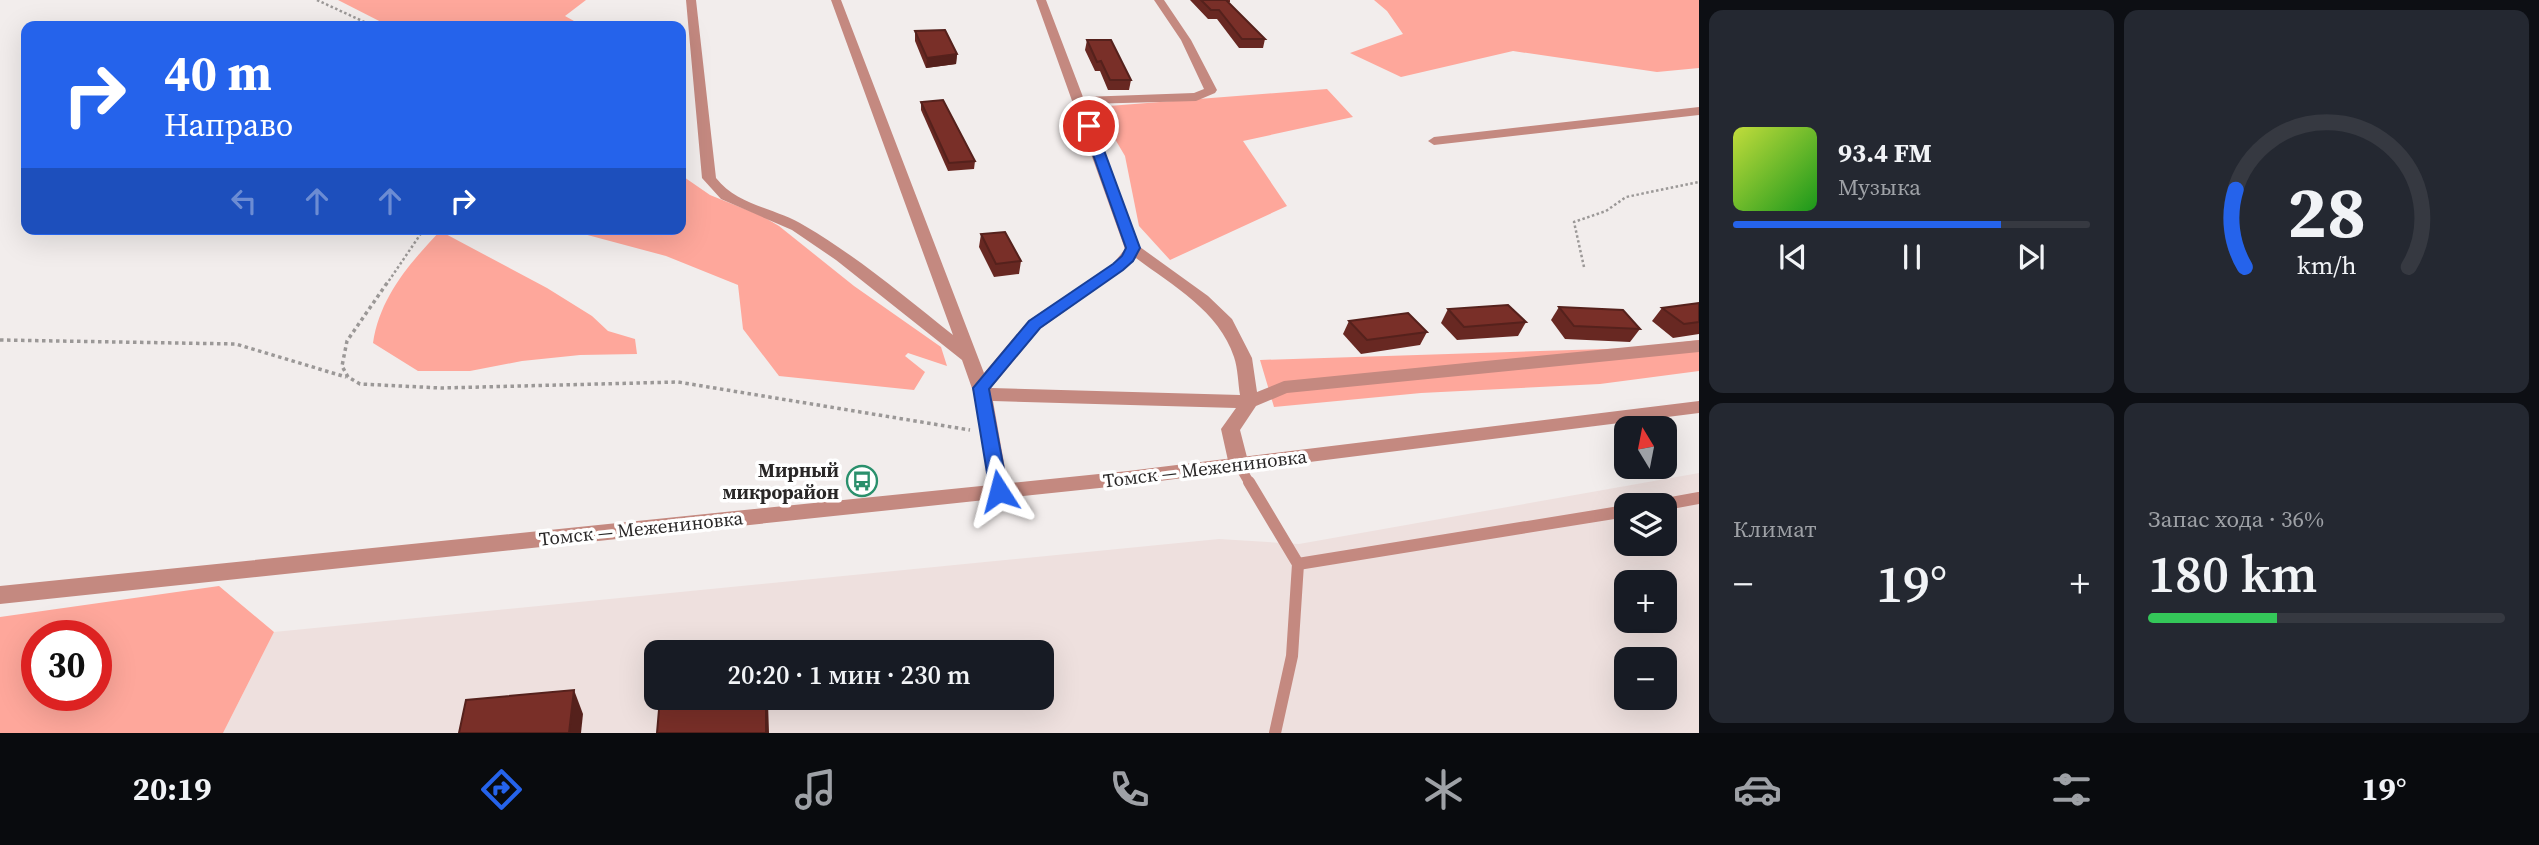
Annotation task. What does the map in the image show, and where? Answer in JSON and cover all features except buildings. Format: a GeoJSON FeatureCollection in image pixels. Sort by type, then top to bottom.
{"type":"FeatureCollection","features":[{"type":"Feature","properties":{"kind":"street"},"geometry":{"type":"LineString","coordinates":[[691,0],[709,178],[714,186],[727,197],[782,218],[811,236],[969,357]]}},
{"type":"Feature","properties":{"kind":"street"},"geometry":{"type":"LineString","coordinates":[[836,0],[982,391],[999,491]]}},
{"type":"Feature","properties":{"kind":"street"},"geometry":{"type":"LineString","coordinates":[[1041,0],[1133,248],[1202,300],[1226,323],[1243,358],[1250,402],[1230,429],[1239,465]]}},
{"type":"Feature","properties":{"kind":"street"},"geometry":{"type":"LineString","coordinates":[[1080,101],[1196,97],[1211,90],[1186,40],[1159,0]]}},
{"type":"Feature","properties":{"kind":"street"},"geometry":{"type":"LineString","coordinates":[[1434,141],[1699,111]]}},
{"type":"Feature","properties":{"kind":"street"},"geometry":{"type":"LineString","coordinates":[[982,391],[1034,325],[1118,267],[1128,258],[1133,248]]}},
{"type":"Feature","properties":{"kind":"street"},"geometry":{"type":"LineString","coordinates":[[982,391],[1250,402],[1283,387],[1699,346]]}},
{"type":"Feature","properties":{"kind":"street","name":"Томск — Межениновка"},"geometry":{"type":"LineString","coordinates":[[0,594],[1239,465],[1699,407]]}},
{"type":"Feature","properties":{"kind":"lane"},"geometry":{"type":"LineString","coordinates":[[1239,465],[1298,564],[1292,656],[1275,733]]}},
{"type":"Feature","properties":{"kind":"lane"},"geometry":{"type":"LineString","coordinates":[[1677,502],[1699,498]]}},
{"type":"Feature","properties":{"kind":"lane"},"geometry":{"type":"LineString","coordinates":[[1298,564],[1614,512]]}},
{"type":"Feature","properties":{"kind":"path"},"geometry":{"type":"LineString","coordinates":[[317,0],[362,21]]}},
{"type":"Feature","properties":{"kind":"path"},"geometry":{"type":"LineString","coordinates":[[1584,267],[1574,222],[1606,212],[1626,197],[1699,182]]}},
{"type":"Feature","properties":{"kind":"path"},"geometry":{"type":"LineString","coordinates":[[348,377],[342,366],[347,341],[420,235]]}},
{"type":"Feature","properties":{"kind":"path"},"geometry":{"type":"LineString","coordinates":[[0,340],[236,344],[348,377],[360,384],[441,388],[677,382],[989,433]]}},
{"type":"Feature","properties":{"kind":"shaded area"},"geometry":{"type":"Polygon","coordinates":[[[338,0],[586,0],[565,16],[574,21],[379,21],[338,0]]]}},
{"type":"Feature","properties":{"kind":"shaded area"},"geometry":{"type":"Polygon","coordinates":[[[1374,0],[1699,0],[1699,68],[1657,72],[1513,51],[1401,77],[1350,53],[1403,34],[1387,11],[1374,0]]]}},
{"type":"Feature","properties":{"kind":"shaded area"},"geometry":{"type":"Polygon","coordinates":[[[1327,89],[1353,117],[1243,141],[1287,206],[1170,260],[1139,226],[1125,156],[1096,107],[1327,89]]]}},
{"type":"Feature","properties":{"kind":"shaded area"},"geometry":{"type":"Polygon","coordinates":[[[686,178],[710,195],[762,216],[779,226],[854,286],[941,347],[947,366],[908,353],[905,356],[925,372],[914,390],[779,376],[743,329],[738,285],[666,256],[587,235],[686,235],[686,178]]]}},
{"type":"Feature","properties":{"kind":"shaded area"},"geometry":{"type":"Polygon","coordinates":[[[436,235],[448,235],[547,288],[592,316],[608,331],[635,339],[637,354],[580,355],[522,361],[470,371],[418,371],[373,343],[389,296],[417,256],[436,235]]]}},
{"type":"Feature","properties":{"kind":"shaded area"},"geometry":{"type":"Polygon","coordinates":[[[1699,340],[1699,371],[1600,384],[1421,393],[1274,407],[1260,360],[1637,348],[1699,340]]]}},
{"type":"Feature","properties":{"kind":"shaded area"},"geometry":{"type":"Polygon","coordinates":[[[1699,473],[1699,733],[223,733],[274,632],[1219,539],[1299,544],[1660,480],[1676,480],[1677,477],[1699,473]]]}},
{"type":"Feature","properties":{"kind":"shaded area"},"geometry":{"type":"Polygon","coordinates":[[[219,586],[274,632],[223,733],[0,733],[0,617],[219,586]]]}},
{"type":"Feature","properties":{"kind":"place","name":"Мирный микрорайон"},"geometry":{"type":"Point","coordinates":[862,481]}},
{"type":"Feature","properties":{"kind":"route"},"geometry":{"type":"LineString","coordinates":[[999,491],[981,388],[1034,325],[1118,267],[1128,258],[1133,248],[1089,126]]}}]}
